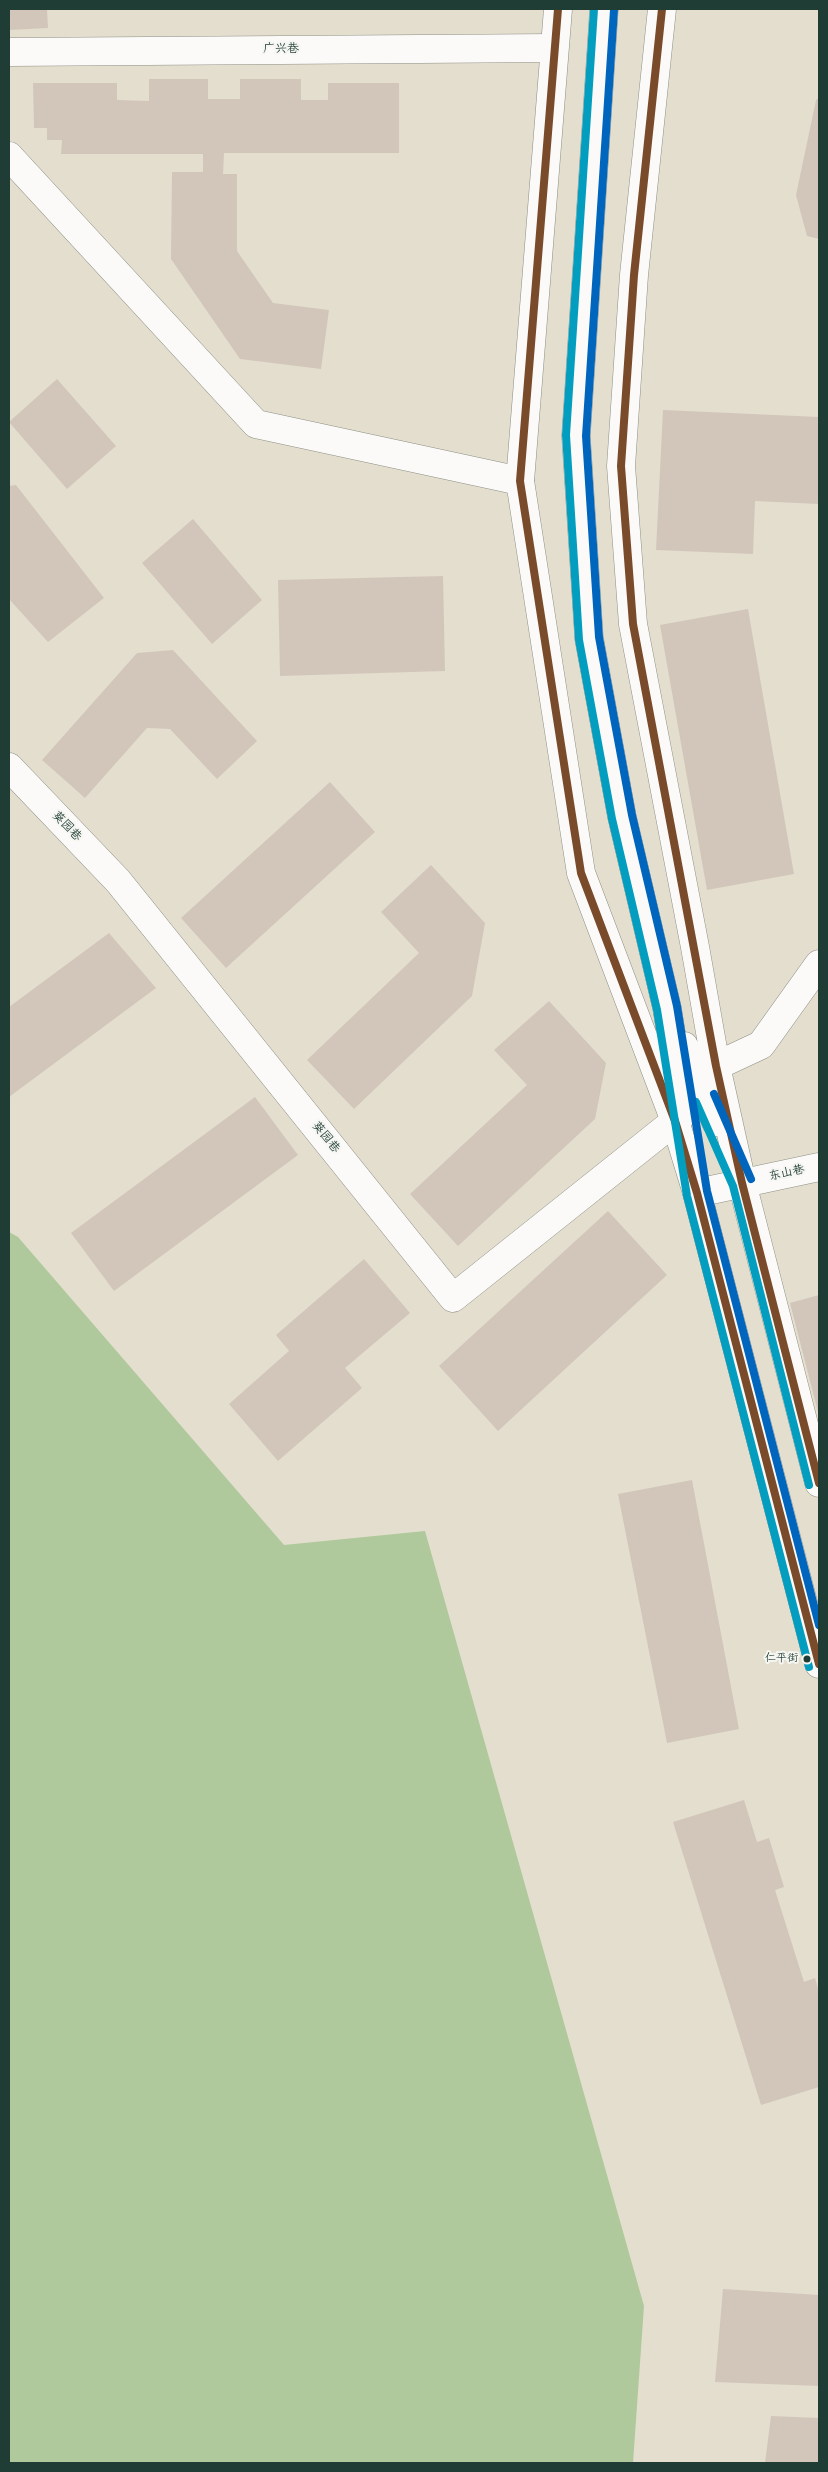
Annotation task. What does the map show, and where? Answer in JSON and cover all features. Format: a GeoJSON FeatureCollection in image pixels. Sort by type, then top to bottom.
{"type":"FeatureCollection","features":[{"type":"Feature","properties":{"kind":"main road"},"geometry":{"type":"LineString","coordinates":[[558,9],[520,481],[581,873],[675,1121],[697,1193],[819,1664]]}},
{"type":"Feature","properties":{"kind":"main road"},"geometry":{"type":"LineString","coordinates":[[604,9],[576,436],[589,638],[622,817],[668,1008],[697,1193]]}},
{"type":"Feature","properties":{"kind":"main road"},"geometry":{"type":"LineString","coordinates":[[662,9],[634,275],[621,466],[633,624],[696,947],[716,1066],[742,1183],[819,1483]]}},
{"type":"Feature","properties":{"kind":"main road","name":"广兴巷"},"geometry":{"type":"LineString","coordinates":[[9,52],[554,48]]}},
{"type":"Feature","properties":{"kind":"main road"},"geometry":{"type":"LineString","coordinates":[[9,156],[256,424],[520,481]]}},
{"type":"Feature","properties":{"kind":"main road","name":"葵园巷"},"geometry":{"type":"LineString","coordinates":[[9,767],[118,881],[453,1298],[675,1121]]}},
{"type":"Feature","properties":{"kind":"main road"},"geometry":{"type":"LineString","coordinates":[[716,1066],[761,1045],[819,964]]}},
{"type":"Feature","properties":{"kind":"main road"},"geometry":{"type":"LineString","coordinates":[[668,1008],[742,1183]]}},
{"type":"Feature","properties":{"kind":"main road","name":"东山巷"},"geometry":{"type":"LineString","coordinates":[[697,1193],[819,1167]]}},
{"type":"Feature","properties":{"kind":"green space"},"geometry":{"type":"Polygon","coordinates":[[[9,1232],[18,1237],[284,1545],[425,1531],[644,2306],[633,2463],[9,2463],[9,1232]]]}},
{"type":"Feature","properties":{"kind":"building"},"geometry":{"type":"Polygon","coordinates":[[[9,9],[47,9],[48,28],[9,30],[9,9]]]}},
{"type":"Feature","properties":{"kind":"building"},"geometry":{"type":"Polygon","coordinates":[[[149,79],[208,79],[208,99],[240,99],[240,79],[301,79],[301,100],[328,100],[328,83],[399,83],[399,153],[224,153],[223,174],[237,174],[237,251],[273,303],[329,310],[321,369],[240,359],[171,259],[172,172],[203,172],[203,154],[61,154],[62,140],[47,140],[47,128],[34,128],[33,83],[117,83],[117,100],[149,101],[149,79]]]}},
{"type":"Feature","properties":{"kind":"building"},"geometry":{"type":"Polygon","coordinates":[[[819,98],[819,239],[807,236],[796,195],[816,100],[819,98]]]}},
{"type":"Feature","properties":{"kind":"building"},"geometry":{"type":"Polygon","coordinates":[[[57,379],[116,446],[67,489],[9,422],[57,379]]]}},
{"type":"Feature","properties":{"kind":"building"},"geometry":{"type":"Polygon","coordinates":[[[663,410],[819,417],[819,504],[755,501],[753,554],[656,550],[663,410]]]}},
{"type":"Feature","properties":{"kind":"building"},"geometry":{"type":"Polygon","coordinates":[[[16,485],[104,598],[48,642],[9,599],[9,486],[16,485]]]}},
{"type":"Feature","properties":{"kind":"building"},"geometry":{"type":"Polygon","coordinates":[[[193,519],[262,600],[212,644],[142,563],[193,519]]]}},
{"type":"Feature","properties":{"kind":"building"},"geometry":{"type":"Polygon","coordinates":[[[443,576],[445,671],[280,676],[278,580],[443,576]]]}},
{"type":"Feature","properties":{"kind":"building"},"geometry":{"type":"Polygon","coordinates":[[[748,609],[794,874],[707,890],[660,625],[748,609]]]}},
{"type":"Feature","properties":{"kind":"building"},"geometry":{"type":"Polygon","coordinates":[[[173,650],[257,741],[217,779],[170,729],[147,728],[85,798],[42,760],[137,653],[173,650]]]}},
{"type":"Feature","properties":{"kind":"building"},"geometry":{"type":"Polygon","coordinates":[[[330,782],[375,832],[226,968],[181,918],[330,782]]]}},
{"type":"Feature","properties":{"kind":"building"},"geometry":{"type":"Polygon","coordinates":[[[431,865],[485,923],[472,996],[354,1109],[307,1060],[419,953],[381,912],[431,865]]]}},
{"type":"Feature","properties":{"kind":"building"},"geometry":{"type":"Polygon","coordinates":[[[109,933],[156,988],[9,1097],[9,1007],[109,933]]]}},
{"type":"Feature","properties":{"kind":"building"},"geometry":{"type":"Polygon","coordinates":[[[549,1001],[606,1063],[595,1119],[458,1246],[410,1194],[527,1085],[494,1050],[549,1001]]]}},
{"type":"Feature","properties":{"kind":"building"},"geometry":{"type":"Polygon","coordinates":[[[255,1097],[298,1155],[114,1291],[71,1233],[255,1097]]]}},
{"type":"Feature","properties":{"kind":"building"},"geometry":{"type":"Polygon","coordinates":[[[608,1211],[667,1275],[498,1431],[439,1366],[608,1211]]]}},
{"type":"Feature","properties":{"kind":"building"},"geometry":{"type":"Polygon","coordinates":[[[364,1259],[410,1313],[345,1368],[362,1388],[278,1461],[229,1404],[289,1351],[276,1335],[364,1259]]]}},
{"type":"Feature","properties":{"kind":"building"},"geometry":{"type":"Polygon","coordinates":[[[819,1295],[819,1416],[790,1303],[819,1295]]]}},
{"type":"Feature","properties":{"kind":"building"},"geometry":{"type":"Polygon","coordinates":[[[692,1480],[739,1729],[667,1743],[618,1494],[692,1480]]]}},
{"type":"Feature","properties":{"kind":"building"},"geometry":{"type":"Polygon","coordinates":[[[744,1800],[757,1842],[769,1838],[784,1887],[775,1890],[804,1982],[815,1978],[819,1992],[819,2087],[761,2105],[673,1822],[744,1800]]]}},
{"type":"Feature","properties":{"kind":"building"},"geometry":{"type":"Polygon","coordinates":[[[723,2289],[819,2295],[819,2386],[715,2382],[723,2289]]]}},
{"type":"Feature","properties":{"kind":"building"},"geometry":{"type":"Polygon","coordinates":[[[771,2416],[819,2418],[819,2463],[765,2463],[771,2416]]]}},
{"type":"Feature","properties":{"kind":"transit line"},"geometry":{"type":"LineString","coordinates":[[558,9],[520,481],[581,873],[675,1121],[697,1193],[819,1664]]}},
{"type":"Feature","properties":{"kind":"transit line"},"geometry":{"type":"LineString","coordinates":[[594,9],[566,435],[579,640],[612,819],[657,1010],[687,1196],[809,1667]]}},
{"type":"Feature","properties":{"kind":"transit line"},"geometry":{"type":"LineString","coordinates":[[662,9],[634,275],[621,466],[633,624],[716,1066],[742,1183],[819,1483]]}},
{"type":"Feature","properties":{"kind":"transit line"},"geometry":{"type":"LineString","coordinates":[[614,10],[586,436],[599,637],[632,815],[677,1006],[707,1191],[819,1625]]}},
{"type":"Feature","properties":{"kind":"transit line"},"geometry":{"type":"LineString","coordinates":[[714,1094],[751,1179]]}},
{"type":"Feature","properties":{"kind":"transit line"},"geometry":{"type":"LineString","coordinates":[[696,1102],[733,1186],[809,1485]]}},
{"type":"Feature","properties":{"kind":"place","name":"仁平街"},"geometry":{"type":"Point","coordinates":[807,1659]}}]}
